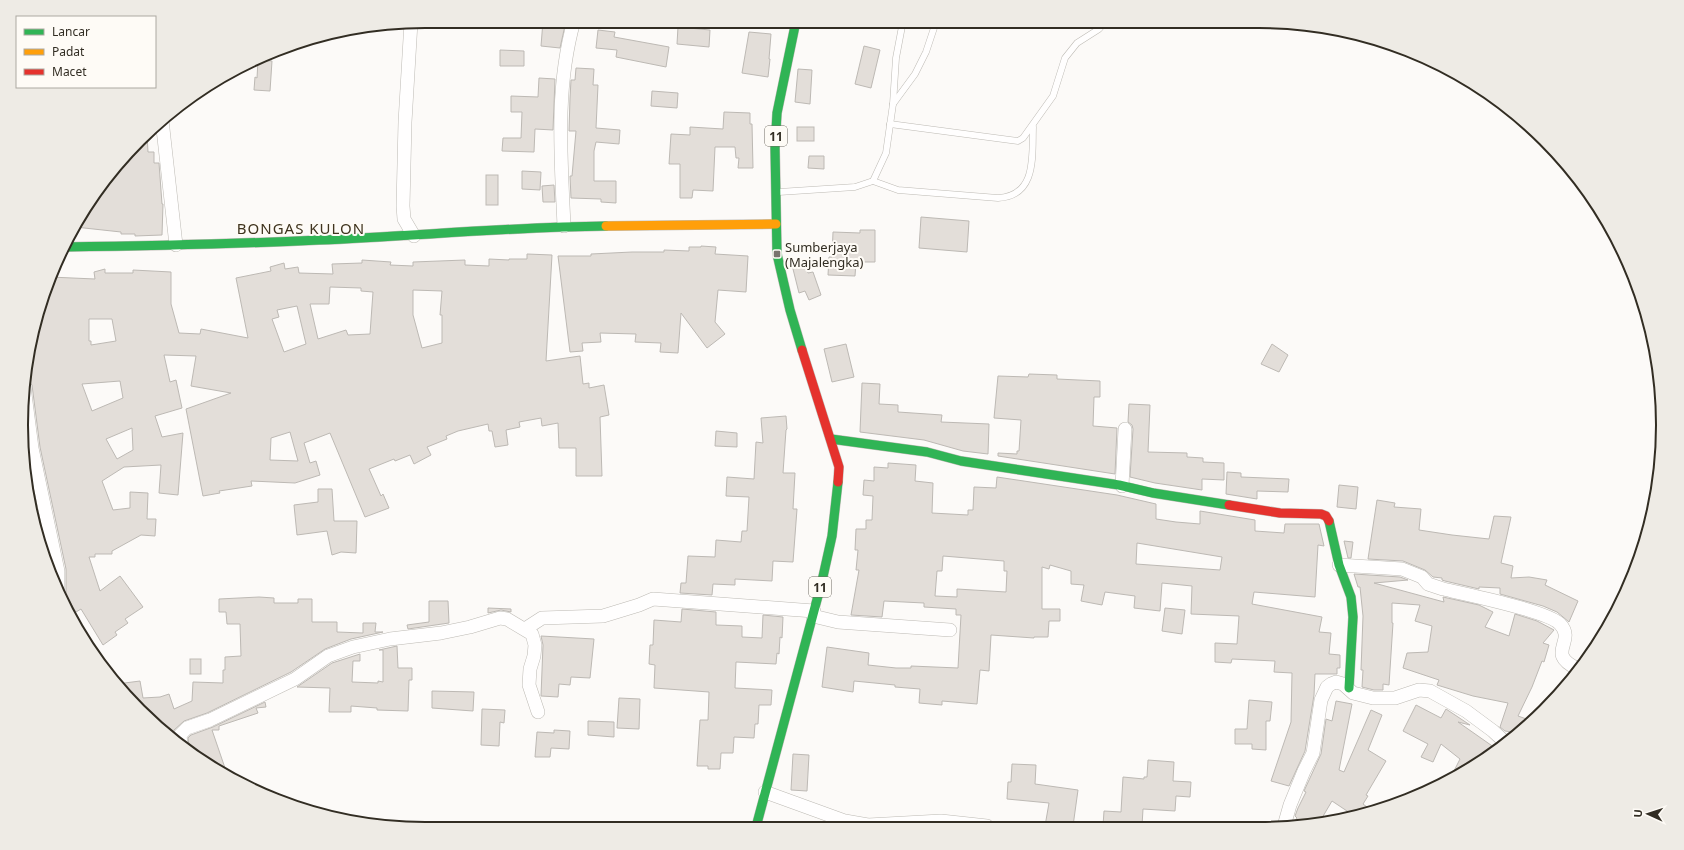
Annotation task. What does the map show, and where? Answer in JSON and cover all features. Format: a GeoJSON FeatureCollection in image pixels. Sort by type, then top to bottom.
{"type":"FeatureCollection","features":[{"type":"Feature","properties":{"kind":"main road","name":"11"},"geometry":{"type":"LineString","coordinates":[[757,822],[814,614],[834,530],[840,467],[790,310],[777,254],[775,148],[777,113],[794,28]]}},
{"type":"Feature","properties":{"kind":"main road"},"geometry":{"type":"LineString","coordinates":[[70,247],[176,245],[414,236],[564,226],[776,224]]}},
{"type":"Feature","properties":{"kind":"main road"},"geometry":{"type":"LineString","coordinates":[[831,439],[927,452],[961,461],[1122,486],[1153,493],[1280,513],[1321,514],[1326,516],[1330,523],[1339,565],[1351,597],[1353,617],[1349,688]]}},
{"type":"Feature","properties":{"kind":"street"},"geometry":{"type":"LineString","coordinates":[[564,226],[561,142],[562,90],[573,28]]}},
{"type":"Feature","properties":{"kind":"street"},"geometry":{"type":"LineString","coordinates":[[411,29],[405,122],[403,206],[404,219],[414,236]]}},
{"type":"Feature","properties":{"kind":"street"},"geometry":{"type":"LineString","coordinates":[[163,127],[176,245]]}},
{"type":"Feature","properties":{"kind":"street"},"geometry":{"type":"LineString","coordinates":[[28,419],[32,448],[58,577]]}},
{"type":"Feature","properties":{"kind":"street"},"geometry":{"type":"LineString","coordinates":[[1122,486],[1125,429]]}},
{"type":"Feature","properties":{"kind":"street"},"geometry":{"type":"LineString","coordinates":[[1339,565],[1402,569],[1422,577],[1428,584],[1443,589],[1539,613],[1556,620],[1564,630],[1565,634],[1562,647],[1562,657],[1564,661],[1574,667]]}},
{"type":"Feature","properties":{"kind":"street"},"geometry":{"type":"LineString","coordinates":[[525,629],[542,618],[603,616],[626,610],[652,599],[814,614],[838,622],[950,630]]}},
{"type":"Feature","properties":{"kind":"street"},"geometry":{"type":"LineString","coordinates":[[180,738],[180,735],[187,728],[210,720],[295,679],[328,656],[353,647],[390,639],[441,633],[470,627],[500,618],[507,619],[532,634],[535,645],[534,656],[530,669],[529,685],[538,712]]}},
{"type":"Feature","properties":{"kind":"street"},"geometry":{"type":"LineString","coordinates":[[1285,821],[1290,805],[1313,753],[1321,700],[1326,687],[1336,682],[1343,684],[1353,693],[1373,698],[1395,698],[1418,690],[1430,691],[1466,711],[1502,739]]}},
{"type":"Feature","properties":{"kind":"street"},"geometry":{"type":"LineString","coordinates":[[765,792],[851,822]]}},
{"type":"Feature","properties":{"kind":"street"},"geometry":{"type":"LineString","coordinates":[[923,822],[950,822]]}},
{"type":"Feature","properties":{"kind":"lane"},"geometry":{"type":"LineString","coordinates":[[873,181],[886,153],[893,104],[896,58],[902,28]]}},
{"type":"Feature","properties":{"kind":"lane"},"geometry":{"type":"LineString","coordinates":[[893,104],[915,74],[926,52],[934,28]]}},
{"type":"Feature","properties":{"kind":"lane"},"geometry":{"type":"LineString","coordinates":[[890,124],[1018,141],[1024,138],[1053,96],[1065,58],[1077,43],[1100,28]]}},
{"type":"Feature","properties":{"kind":"lane"},"geometry":{"type":"LineString","coordinates":[[776,193],[855,187],[873,181],[898,190],[998,198],[1010,197],[1026,185],[1029,176],[1032,127]]}},
{"type":"Feature","properties":{"kind":"building"},"geometry":{"type":"Polygon","coordinates":[[[542,28],[564,28],[560,48],[541,46],[542,28]]]}},
{"type":"Feature","properties":{"kind":"building"},"geometry":{"type":"Polygon","coordinates":[[[678,28],[710,30],[709,47],[677,44],[678,28]]]}},
{"type":"Feature","properties":{"kind":"building"},"geometry":{"type":"Polygon","coordinates":[[[598,30],[615,32],[614,37],[669,47],[666,67],[616,57],[617,50],[596,48],[598,30]]]}},
{"type":"Feature","properties":{"kind":"building"},"geometry":{"type":"Polygon","coordinates":[[[749,32],[771,34],[768,77],[742,73],[749,32]]]}},
{"type":"Feature","properties":{"kind":"building"},"geometry":{"type":"Polygon","coordinates":[[[864,46],[880,50],[871,88],[855,84],[864,46]]]}},
{"type":"Feature","properties":{"kind":"building"},"geometry":{"type":"Polygon","coordinates":[[[500,50],[524,51],[524,66],[500,66],[500,50]]]}},
{"type":"Feature","properties":{"kind":"building"},"geometry":{"type":"Polygon","coordinates":[[[267,61],[272,61],[270,91],[254,90],[255,77],[257,78],[258,65],[267,61]]]}},
{"type":"Feature","properties":{"kind":"building"},"geometry":{"type":"Polygon","coordinates":[[[576,68],[594,69],[593,85],[598,85],[596,128],[620,130],[619,144],[596,142],[594,151],[594,181],[616,181],[616,203],[601,202],[601,199],[571,198],[570,176],[572,176],[576,131],[569,131],[570,98],[571,80],[575,80],[576,68]]]}},
{"type":"Feature","properties":{"kind":"building"},"geometry":{"type":"Polygon","coordinates":[[[798,69],[812,70],[810,104],[795,102],[798,69]]]}},
{"type":"Feature","properties":{"kind":"building"},"geometry":{"type":"Polygon","coordinates":[[[539,78],[555,79],[553,130],[535,129],[534,152],[502,151],[503,138],[521,138],[522,112],[511,112],[511,96],[538,97],[539,78]]]}},
{"type":"Feature","properties":{"kind":"building"},"geometry":{"type":"Polygon","coordinates":[[[652,91],[678,93],[677,108],[651,106],[652,91]]]}},
{"type":"Feature","properties":{"kind":"building"},"geometry":{"type":"Polygon","coordinates":[[[724,112],[750,113],[750,124],[752,124],[753,168],[738,168],[739,158],[736,158],[735,147],[715,147],[713,191],[693,190],[692,198],[680,198],[680,164],[669,164],[671,134],[690,135],[690,127],[723,129],[724,112]]]}},
{"type":"Feature","properties":{"kind":"building"},"geometry":{"type":"Polygon","coordinates":[[[797,127],[814,127],[814,141],[797,141],[797,127]]]}},
{"type":"Feature","properties":{"kind":"building"},"geometry":{"type":"Polygon","coordinates":[[[147,141],[148,152],[154,152],[154,163],[159,163],[163,204],[162,235],[135,236],[135,234],[121,234],[121,232],[80,228],[110,183],[147,141]]]}},
{"type":"Feature","properties":{"kind":"building"},"geometry":{"type":"Polygon","coordinates":[[[809,156],[824,156],[824,169],[808,168],[809,156]]]}},
{"type":"Feature","properties":{"kind":"building"},"geometry":{"type":"Polygon","coordinates":[[[522,171],[541,172],[540,190],[522,189],[522,171]]]}},
{"type":"Feature","properties":{"kind":"building"},"geometry":{"type":"Polygon","coordinates":[[[486,175],[498,175],[498,205],[486,205],[486,175]]]}},
{"type":"Feature","properties":{"kind":"building"},"geometry":{"type":"Polygon","coordinates":[[[554,185],[555,202],[543,202],[542,186],[554,185]]]}},
{"type":"Feature","properties":{"kind":"building"},"geometry":{"type":"Polygon","coordinates":[[[921,217],[969,221],[967,252],[919,248],[921,217]]]}},
{"type":"Feature","properties":{"kind":"building"},"geometry":{"type":"Polygon","coordinates":[[[860,230],[875,230],[875,262],[856,262],[855,276],[828,275],[829,257],[832,257],[833,232],[860,233],[860,230]]]}},
{"type":"Feature","properties":{"kind":"building"},"geometry":{"type":"Polygon","coordinates":[[[689,247],[716,247],[715,254],[748,256],[746,292],[718,290],[715,322],[725,334],[707,348],[681,313],[678,353],[660,352],[661,343],[635,342],[636,334],[600,333],[601,342],[582,343],[583,351],[570,352],[558,256],[591,256],[591,254],[664,252],[664,250],[689,251],[689,247]]]}},
{"type":"Feature","properties":{"kind":"building"},"geometry":{"type":"Polygon","coordinates":[[[527,254],[552,255],[546,361],[580,356],[583,384],[589,383],[589,388],[604,385],[609,415],[600,417],[602,476],[576,476],[576,448],[559,448],[558,423],[542,426],[541,418],[519,422],[520,427],[506,430],[508,445],[495,447],[492,431],[489,431],[488,424],[458,431],[446,436],[447,439],[427,447],[431,455],[414,464],[410,455],[395,461],[394,459],[369,469],[381,496],[383,494],[389,508],[365,517],[330,433],[304,443],[310,463],[316,461],[320,475],[295,483],[251,481],[252,486],[219,491],[220,493],[203,496],[186,409],[231,393],[191,386],[196,356],[164,355],[170,382],[176,380],[182,408],[155,416],[162,437],[183,433],[178,495],[159,493],[161,465],[124,467],[102,481],[113,510],[130,508],[130,492],[148,493],[147,519],[156,519],[155,536],[141,535],[112,551],[112,554],[95,554],[95,557],[89,557],[100,591],[120,576],[143,607],[125,619],[128,623],[115,632],[117,635],[103,645],[81,609],[76,612],[65,593],[66,569],[40,447],[32,385],[30,383],[42,322],[56,277],[95,279],[94,272],[105,269],[105,273],[133,273],[133,270],[171,272],[171,304],[179,333],[200,334],[201,329],[248,338],[236,278],[271,271],[270,267],[284,263],[285,269],[298,267],[299,273],[333,274],[332,264],[362,263],[362,260],[391,262],[390,265],[413,266],[413,262],[465,260],[465,265],[489,266],[489,259],[527,259],[527,254]],[[330,287],[329,304],[310,304],[318,339],[346,330],[348,335],[370,334],[373,292],[361,291],[361,288],[330,287]],[[413,290],[413,315],[422,348],[442,343],[442,315],[440,315],[442,291],[413,290]],[[297,306],[277,310],[279,317],[272,319],[284,352],[306,344],[297,306]],[[89,319],[89,341],[91,341],[91,345],[116,341],[112,319],[89,319]],[[120,381],[82,384],[92,411],[123,398],[120,381]],[[132,428],[106,439],[117,459],[133,450],[132,428]],[[290,432],[271,438],[270,460],[298,461],[290,432]]]}},
{"type":"Feature","properties":{"kind":"building"},"geometry":{"type":"Polygon","coordinates":[[[804,262],[808,273],[813,272],[821,295],[809,300],[805,291],[799,293],[792,265],[804,262]]]}},
{"type":"Feature","properties":{"kind":"building"},"geometry":{"type":"Polygon","coordinates":[[[846,344],[854,377],[832,382],[824,349],[846,344]]]}},
{"type":"Feature","properties":{"kind":"building"},"geometry":{"type":"Polygon","coordinates":[[[1272,344],[1288,355],[1279,372],[1261,364],[1272,344]]]}},
{"type":"Feature","properties":{"kind":"building"},"geometry":{"type":"Polygon","coordinates":[[[1029,374],[1057,375],[1057,379],[1100,381],[1100,397],[1094,397],[1093,426],[1117,428],[1115,474],[998,456],[998,453],[1017,454],[1017,451],[1019,451],[1021,420],[994,418],[998,376],[1028,377],[1029,374]]]}},
{"type":"Feature","properties":{"kind":"building"},"geometry":{"type":"Polygon","coordinates":[[[862,383],[880,384],[879,404],[898,405],[898,412],[942,415],[941,422],[989,424],[988,454],[963,451],[924,440],[860,432],[862,383]]]}},
{"type":"Feature","properties":{"kind":"building"},"geometry":{"type":"Polygon","coordinates":[[[1129,404],[1150,405],[1148,452],[1187,453],[1187,457],[1203,458],[1203,462],[1224,463],[1224,480],[1202,479],[1202,490],[1155,483],[1130,477],[1133,429],[1132,425],[1128,422],[1129,404]]]}},
{"type":"Feature","properties":{"kind":"building"},"geometry":{"type":"Polygon","coordinates":[[[786,416],[787,429],[783,473],[795,473],[793,509],[797,509],[793,562],[773,561],[772,581],[735,579],[735,585],[713,584],[712,595],[680,593],[681,583],[686,583],[688,556],[715,557],[716,540],[741,542],[742,531],[747,531],[749,497],[726,496],[727,477],[754,479],[756,442],[763,443],[761,418],[786,416]]]}},
{"type":"Feature","properties":{"kind":"building"},"geometry":{"type":"Polygon","coordinates":[[[716,431],[737,433],[737,447],[715,446],[716,431]]]}},
{"type":"Feature","properties":{"kind":"building"},"geometry":{"type":"Polygon","coordinates":[[[888,463],[916,465],[915,481],[933,483],[932,513],[968,515],[968,510],[973,510],[974,487],[996,488],[997,477],[1117,495],[1156,504],[1156,519],[1176,522],[1200,524],[1200,511],[1255,520],[1255,531],[1284,533],[1285,524],[1319,524],[1324,546],[1318,545],[1315,597],[1254,592],[1252,604],[1322,617],[1319,632],[1331,633],[1329,654],[1340,655],[1340,668],[1337,668],[1337,674],[1315,674],[1314,695],[1305,751],[1289,786],[1271,781],[1291,722],[1292,673],[1274,672],[1275,661],[1232,659],[1231,663],[1215,662],[1215,643],[1237,644],[1239,616],[1191,614],[1192,586],[1162,583],[1160,611],[1134,608],[1135,596],[1105,592],[1102,605],[1081,601],[1084,585],[1071,584],[1071,571],[1050,565],[1049,569],[1042,567],[1042,609],[1060,609],[1060,621],[1049,621],[1048,637],[1034,638],[991,635],[989,671],[980,670],[977,704],[942,701],[942,705],[919,703],[920,689],[895,687],[895,685],[854,681],[853,692],[822,687],[827,647],[869,653],[868,665],[896,668],[911,668],[911,666],[958,668],[961,615],[956,615],[956,609],[924,607],[924,603],[884,601],[882,617],[851,615],[859,570],[856,570],[858,550],[855,550],[856,529],[866,529],[866,520],[872,520],[873,496],[863,495],[864,480],[874,481],[874,467],[888,468],[888,463]],[[1137,543],[1136,564],[1220,570],[1222,557],[1137,543]],[[943,556],[942,571],[937,571],[935,596],[957,597],[957,589],[1006,592],[1007,571],[1004,571],[1004,561],[943,556]]]}},
{"type":"Feature","properties":{"kind":"building"},"geometry":{"type":"Polygon","coordinates":[[[1227,472],[1241,473],[1241,477],[1289,479],[1288,492],[1257,491],[1257,499],[1226,494],[1227,472]]]}},
{"type":"Feature","properties":{"kind":"building"},"geometry":{"type":"Polygon","coordinates":[[[1339,485],[1358,487],[1356,509],[1337,507],[1339,485]]]}},
{"type":"Feature","properties":{"kind":"building"},"geometry":{"type":"Polygon","coordinates":[[[318,489],[332,489],[334,521],[357,521],[356,553],[341,552],[332,555],[327,531],[297,535],[294,505],[318,502],[318,489]]]}},
{"type":"Feature","properties":{"kind":"building"},"geometry":{"type":"Polygon","coordinates":[[[1377,500],[1395,503],[1394,507],[1421,509],[1419,530],[1452,535],[1489,539],[1494,516],[1511,517],[1501,563],[1513,566],[1511,578],[1529,577],[1547,580],[1545,585],[1578,601],[1569,622],[1557,612],[1543,606],[1500,594],[1500,588],[1479,587],[1479,589],[1445,581],[1442,580],[1442,578],[1433,577],[1425,570],[1403,561],[1368,559],[1377,500]]]}},
{"type":"Feature","properties":{"kind":"building"},"geometry":{"type":"Polygon","coordinates":[[[1344,541],[1353,542],[1351,558],[1348,558],[1344,541]]]}},
{"type":"Feature","properties":{"kind":"building"},"geometry":{"type":"Polygon","coordinates":[[[1354,574],[1400,577],[1408,580],[1374,583],[1444,602],[1443,597],[1479,605],[1493,612],[1485,627],[1509,636],[1515,614],[1537,621],[1554,630],[1543,643],[1549,645],[1544,662],[1542,661],[1532,687],[1518,716],[1526,719],[1511,732],[1505,731],[1500,727],[1508,703],[1473,696],[1437,685],[1439,680],[1403,668],[1407,653],[1428,652],[1432,626],[1415,621],[1420,605],[1392,603],[1393,623],[1389,685],[1383,684],[1383,690],[1374,690],[1362,687],[1363,670],[1361,670],[1363,616],[1360,587],[1358,587],[1354,574]]]}},
{"type":"Feature","properties":{"kind":"building"},"geometry":{"type":"Polygon","coordinates":[[[259,597],[274,598],[274,603],[298,603],[298,599],[312,599],[312,622],[337,622],[337,632],[363,633],[363,623],[376,623],[375,632],[383,632],[351,639],[325,649],[291,672],[207,713],[184,721],[174,732],[144,706],[124,683],[140,681],[143,698],[160,697],[169,694],[174,709],[192,701],[193,682],[223,683],[225,657],[241,656],[240,624],[227,624],[226,612],[219,612],[219,599],[259,597]]]}},
{"type":"Feature","properties":{"kind":"building"},"geometry":{"type":"Polygon","coordinates":[[[429,601],[448,601],[449,623],[408,629],[407,625],[429,622],[429,601]]]}},
{"type":"Feature","properties":{"kind":"building"},"geometry":{"type":"Polygon","coordinates":[[[488,608],[511,609],[511,612],[501,610],[488,613],[488,608]]]}},
{"type":"Feature","properties":{"kind":"building"},"geometry":{"type":"Polygon","coordinates":[[[1165,608],[1185,610],[1182,634],[1162,631],[1165,608]]]}},
{"type":"Feature","properties":{"kind":"building"},"geometry":{"type":"Polygon","coordinates":[[[682,609],[716,612],[716,625],[742,626],[742,637],[762,638],[763,615],[783,617],[782,638],[780,637],[779,654],[777,653],[776,664],[736,662],[735,688],[772,690],[771,705],[759,705],[758,724],[755,724],[754,738],[734,737],[733,753],[721,753],[720,769],[708,769],[708,766],[697,766],[700,720],[708,720],[709,692],[654,688],[655,665],[649,664],[650,645],[653,645],[654,620],[681,622],[682,609]]]}},
{"type":"Feature","properties":{"kind":"building"},"geometry":{"type":"Polygon","coordinates":[[[541,636],[594,639],[590,678],[571,677],[570,685],[559,684],[558,697],[541,696],[543,645],[541,636]]]}},
{"type":"Feature","properties":{"kind":"building"},"geometry":{"type":"Polygon","coordinates":[[[397,646],[398,668],[412,668],[412,680],[409,680],[408,711],[377,710],[377,708],[351,706],[351,712],[329,712],[330,688],[297,687],[332,663],[360,654],[360,661],[353,661],[352,682],[383,682],[383,650],[379,650],[397,646]]]}},
{"type":"Feature","properties":{"kind":"building"},"geometry":{"type":"Polygon","coordinates":[[[190,659],[201,659],[201,674],[190,674],[190,659]]]}},
{"type":"Feature","properties":{"kind":"building"},"geometry":{"type":"Polygon","coordinates":[[[432,691],[474,692],[473,711],[432,708],[432,691]]]}},
{"type":"Feature","properties":{"kind":"building"},"geometry":{"type":"Polygon","coordinates":[[[619,698],[640,699],[639,729],[617,728],[619,698]]]}},
{"type":"Feature","properties":{"kind":"building"},"geometry":{"type":"Polygon","coordinates":[[[1249,700],[1272,702],[1270,721],[1266,721],[1266,750],[1252,749],[1252,744],[1235,744],[1235,729],[1247,729],[1249,700]]]}},
{"type":"Feature","properties":{"kind":"building"},"geometry":{"type":"Polygon","coordinates":[[[1336,701],[1352,704],[1339,770],[1344,772],[1371,710],[1382,715],[1368,750],[1386,761],[1366,795],[1368,796],[1363,804],[1367,807],[1348,811],[1332,801],[1323,817],[1296,820],[1297,818],[1295,816],[1306,792],[1304,791],[1321,754],[1326,719],[1332,721],[1336,701]]]}},
{"type":"Feature","properties":{"kind":"building"},"geometry":{"type":"Polygon","coordinates":[[[265,702],[266,707],[256,708],[258,713],[219,726],[219,730],[212,730],[225,768],[189,744],[188,738],[191,735],[213,727],[265,702]]]}},
{"type":"Feature","properties":{"kind":"building"},"geometry":{"type":"Polygon","coordinates":[[[1416,705],[1441,718],[1446,709],[1470,725],[1458,722],[1492,746],[1454,771],[1460,759],[1441,744],[1433,762],[1421,757],[1428,744],[1403,731],[1416,705]]]}},
{"type":"Feature","properties":{"kind":"building"},"geometry":{"type":"Polygon","coordinates":[[[482,709],[505,710],[504,723],[500,722],[499,746],[481,745],[482,709]]]}},
{"type":"Feature","properties":{"kind":"building"},"geometry":{"type":"Polygon","coordinates":[[[588,721],[614,722],[614,737],[588,735],[588,721]]]}},
{"type":"Feature","properties":{"kind":"building"},"geometry":{"type":"Polygon","coordinates":[[[554,730],[570,731],[569,749],[551,748],[550,757],[535,757],[537,732],[554,733],[554,730]]]}},
{"type":"Feature","properties":{"kind":"building"},"geometry":{"type":"Polygon","coordinates":[[[793,754],[809,755],[807,791],[791,790],[793,754]]]}},
{"type":"Feature","properties":{"kind":"building"},"geometry":{"type":"Polygon","coordinates":[[[1148,760],[1174,762],[1173,781],[1191,782],[1190,797],[1176,796],[1175,811],[1143,809],[1142,822],[1103,822],[1104,811],[1121,812],[1123,777],[1144,779],[1144,777],[1147,777],[1148,760]]]}},
{"type":"Feature","properties":{"kind":"building"},"geometry":{"type":"Polygon","coordinates":[[[1012,764],[1036,765],[1035,784],[1078,790],[1074,822],[1046,822],[1049,803],[1007,799],[1008,782],[1011,782],[1012,764]]]}},
{"type":"Feature","properties":{"kind":"traffic: fast"},"geometry":{"type":"LineString","coordinates":[[795,28],[777,113],[775,148],[777,254],[790,310],[802,350]]}},
{"type":"Feature","properties":{"kind":"traffic: fast"},"geometry":{"type":"LineString","coordinates":[[70,247],[192,245],[534,228],[606,226]]}},
{"type":"Feature","properties":{"kind":"traffic: fast"},"geometry":{"type":"LineString","coordinates":[[831,439],[927,452],[961,461],[1119,485],[1153,493],[1229,505]]}},
{"type":"Feature","properties":{"kind":"traffic: fast"},"geometry":{"type":"LineString","coordinates":[[757,822],[822,581],[832,536],[838,482]]}},
{"type":"Feature","properties":{"kind":"traffic: fast"},"geometry":{"type":"LineString","coordinates":[[1329,521],[1339,565],[1351,597],[1353,617],[1349,688]]}},
{"type":"Feature","properties":{"kind":"traffic: slow"},"geometry":{"type":"LineString","coordinates":[[606,226],[776,224]]}},
{"type":"Feature","properties":{"kind":"traffic: jam"},"geometry":{"type":"LineString","coordinates":[[802,350],[839,467],[838,482]]}},
{"type":"Feature","properties":{"kind":"traffic: jam"},"geometry":{"type":"LineString","coordinates":[[1229,505],[1280,513],[1321,514],[1326,516],[1329,521]]}},
{"type":"Feature","properties":{"kind":"place","name":"Sumberjaya (Majalengka)"},"geometry":{"type":"Point","coordinates":[777,254]}},
{"type":"Feature","properties":{"kind":"district","name":"BONGAS KULON"},"geometry":{"type":"Point","coordinates":[301,228]}}]}
